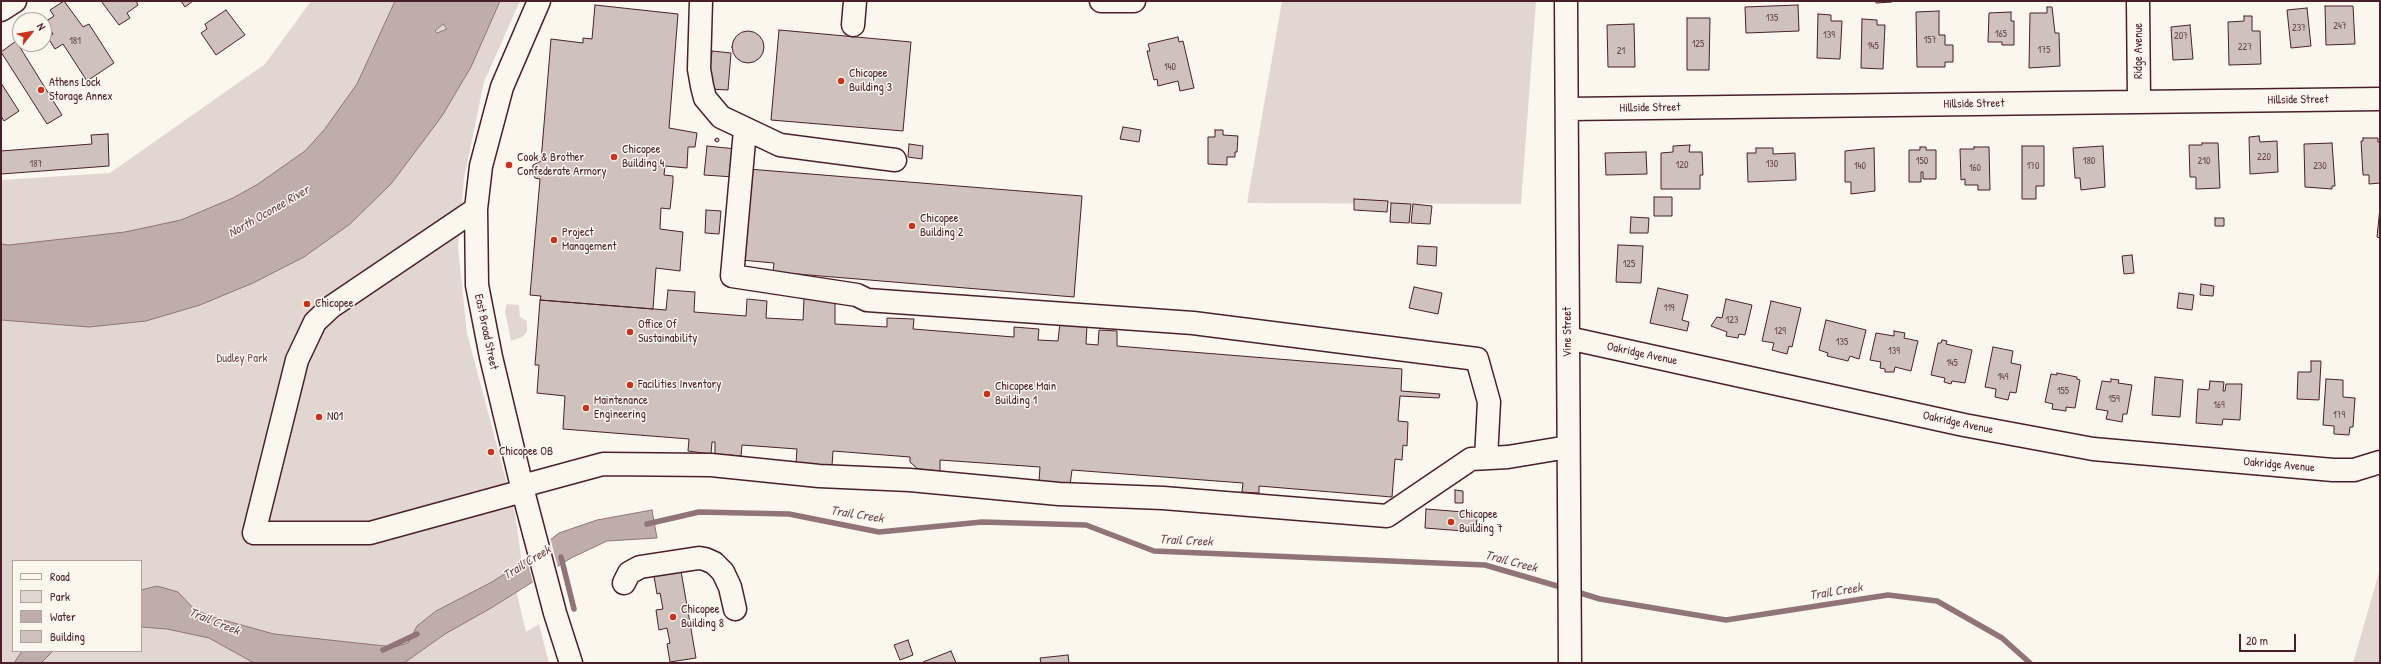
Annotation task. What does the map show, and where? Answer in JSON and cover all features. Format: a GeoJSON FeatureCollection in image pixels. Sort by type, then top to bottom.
{"type":"FeatureCollection","features":[{"type":"Feature","properties":{"kind":"street"},"geometry":{"type":"LineString","coordinates":[[1,10],[15,1]]}},
{"type":"Feature","properties":{"kind":"street","name":"East Broad Street"},"geometry":{"type":"LineString","coordinates":[[539,1],[502,87],[481,166],[476,209],[478,298],[532,528],[555,613],[571,663]]}},
{"type":"Feature","properties":{"kind":"street"},"geometry":{"type":"LineString","coordinates":[[702,1],[699,69],[705,98],[721,118],[780,146],[895,160]]}},
{"type":"Feature","properties":{"kind":"street"},"geometry":{"type":"LineString","coordinates":[[852,25],[855,1]]}},
{"type":"Feature","properties":{"kind":"street"},"geometry":{"type":"LineString","coordinates":[[1101,1],[1134,1]]}},
{"type":"Feature","properties":{"kind":"street","name":"Vine Street"},"geometry":{"type":"LineString","coordinates":[[1566,1],[1568,109],[1568,534],[1570,663]]}},
{"type":"Feature","properties":{"kind":"street","name":"Ridge Avenue"},"geometry":{"type":"LineString","coordinates":[[2138,1],[2139,101]]}},
{"type":"Feature","properties":{"kind":"street","name":"Hillside Street"},"geometry":{"type":"LineString","coordinates":[[1568,109],[2380,99]]}},
{"type":"Feature","properties":{"kind":"street"},"geometry":{"type":"LineString","coordinates":[[745,130],[732,276],[857,295],[867,300],[1193,323],[1477,359],[1490,402],[1486,458]]}},
{"type":"Feature","properties":{"kind":"street"},"geometry":{"type":"LineString","coordinates":[[476,209],[331,307],[314,322],[297,360],[254,533],[370,533],[395,528],[603,464],[711,465],[819,476],[910,480],[1059,494],[1163,498],[1386,516],[1471,459],[1568,447]]}},
{"type":"Feature","properties":{"kind":"street","name":"Oakridge Avenue"},"geometry":{"type":"LineString","coordinates":[[1568,338],[1964,426],[2094,449],[2333,470],[2354,470],[2380,462]]}},
{"type":"Feature","properties":{"kind":"street"},"geometry":{"type":"LineString","coordinates":[[624,583],[629,573],[640,567],[699,558],[705,559],[719,566],[727,579],[735,609]]}},
{"type":"Feature","properties":{"kind":"green space","name":"Dudley Park"},"geometry":{"type":"Polygon","coordinates":[[[311,1],[520,1],[484,82],[464,178],[458,248],[467,333],[515,514],[524,577],[514,581],[526,632],[539,624],[549,663],[1,663],[1,180],[110,173],[265,64],[311,1]]]}},
{"type":"Feature","properties":{"kind":"green space"},"geometry":{"type":"Polygon","coordinates":[[[1282,1],[1536,1],[1521,204],[1247,203],[1282,1]]]}},
{"type":"Feature","properties":{"kind":"green space"},"geometry":{"type":"Polygon","coordinates":[[[507,304],[519,305],[520,317],[527,321],[527,332],[522,337],[511,341],[505,311],[507,304]]]}},
{"type":"Feature","properties":{"kind":"green space"},"geometry":{"type":"Polygon","coordinates":[[[2380,569],[2380,663],[2353,663],[2380,569]]]}},
{"type":"Feature","properties":{"kind":"water","name":"North Oconee River"},"geometry":{"type":"Polygon","coordinates":[[[395,1],[500,1],[471,67],[442,116],[391,184],[350,224],[304,257],[253,283],[200,305],[146,321],[89,327],[1,320],[1,244],[9,245],[125,232],[181,220],[233,198],[258,184],[305,151],[324,130],[357,84],[395,1]],[[443,24],[435,31],[437,33],[447,29],[443,24]]]}},
{"type":"Feature","properties":{"kind":"water"},"geometry":{"type":"Polygon","coordinates":[[[652,510],[657,538],[607,541],[571,558],[491,608],[445,634],[404,663],[254,663],[209,638],[167,629],[142,627],[142,590],[157,586],[178,592],[195,610],[216,618],[274,634],[394,647],[408,643],[417,626],[436,611],[490,583],[514,568],[559,533],[597,520],[652,510]]]}},
{"type":"Feature","properties":{"kind":"water"},"geometry":{"type":"Polygon","coordinates":[[[21,652],[52,652],[41,663],[14,663],[21,652]]]}},
{"type":"Feature","properties":{"kind":"pier"},"geometry":{"type":"Polygon","coordinates":[[[550,537],[558,568],[533,583],[526,556],[550,537]]]}},
{"type":"Feature","properties":{"kind":"building"},"geometry":{"type":"Polygon","coordinates":[[[64,1],[83,27],[89,24],[114,63],[87,81],[63,44],[55,49],[52,44],[52,17],[54,16],[50,10],[64,1]]]}},
{"type":"Feature","properties":{"kind":"building"},"geometry":{"type":"Polygon","coordinates":[[[101,1],[136,1],[138,5],[127,13],[130,18],[119,25],[101,1]]]}},
{"type":"Feature","properties":{"kind":"building"},"geometry":{"type":"Polygon","coordinates":[[[181,1],[193,1],[185,7],[181,1]]]}},
{"type":"Feature","properties":{"kind":"building"},"geometry":{"type":"Polygon","coordinates":[[[1876,1],[1892,1],[1892,2],[1876,3],[1876,1]]]}},
{"type":"Feature","properties":{"kind":"building","name":"Chicopee Building 4"},"geometry":{"type":"Polygon","coordinates":[[[595,5],[678,14],[669,128],[697,133],[695,147],[688,147],[687,168],[665,166],[664,175],[673,176],[673,182],[670,209],[661,208],[660,229],[683,232],[680,271],[656,268],[653,309],[540,300],[541,296],[530,295],[540,179],[535,178],[532,173],[533,165],[541,161],[551,39],[583,43],[583,38],[592,39],[595,5]]]}},
{"type":"Feature","properties":{"kind":"building"},"geometry":{"type":"Polygon","coordinates":[[[1798,5],[1799,31],[1746,33],[1745,7],[1798,5]]]}},
{"type":"Feature","properties":{"kind":"building"},"geometry":{"type":"Polygon","coordinates":[[[2325,6],[2353,6],[2355,44],[2326,45],[2325,6]]]}},
{"type":"Feature","properties":{"kind":"building"},"geometry":{"type":"Polygon","coordinates":[[[2047,7],[2052,7],[2055,33],[2059,33],[2060,66],[2029,68],[2030,13],[2047,13],[2047,7]]]}},
{"type":"Feature","properties":{"kind":"building"},"geometry":{"type":"Polygon","coordinates":[[[2307,8],[2311,46],[2291,48],[2287,10],[2307,8]]]}},
{"type":"Feature","properties":{"kind":"building"},"geometry":{"type":"Polygon","coordinates":[[[226,10],[245,35],[216,55],[201,33],[207,29],[205,24],[226,10]]]}},
{"type":"Feature","properties":{"kind":"building"},"geometry":{"type":"Polygon","coordinates":[[[1939,11],[1939,35],[1945,35],[1945,45],[1953,45],[1953,62],[1945,62],[1945,67],[1917,67],[1916,12],[1939,11]]]}},
{"type":"Feature","properties":{"kind":"building"},"geometry":{"type":"Polygon","coordinates":[[[2011,12],[2011,21],[2014,21],[2014,45],[2002,45],[2002,42],[1988,42],[1989,13],[2011,12]]]}},
{"type":"Feature","properties":{"kind":"building"},"geometry":{"type":"Polygon","coordinates":[[[1818,14],[1831,15],[1831,21],[1842,21],[1840,59],[1817,58],[1818,14]]]}},
{"type":"Feature","properties":{"kind":"building"},"geometry":{"type":"Polygon","coordinates":[[[2244,16],[2252,16],[2252,31],[2260,31],[2261,64],[2229,65],[2228,22],[2244,21],[2244,16]]]}},
{"type":"Feature","properties":{"kind":"building"},"geometry":{"type":"Polygon","coordinates":[[[1687,18],[1710,18],[1709,70],[1687,70],[1687,18]]]}},
{"type":"Feature","properties":{"kind":"building"},"geometry":{"type":"Polygon","coordinates":[[[1862,19],[1877,20],[1877,25],[1885,25],[1883,69],[1861,68],[1862,19]]]}},
{"type":"Feature","properties":{"kind":"building"},"geometry":{"type":"Polygon","coordinates":[[[1634,24],[1635,67],[1608,67],[1607,25],[1634,24]]]}},
{"type":"Feature","properties":{"kind":"building"},"geometry":{"type":"Polygon","coordinates":[[[2190,25],[2193,59],[2173,60],[2171,27],[2190,25]]]}},
{"type":"Feature","properties":{"kind":"building","name":"Chicopee Building 3"},"geometry":{"type":"Polygon","coordinates":[[[779,30],[911,42],[903,131],[771,120],[779,30]]]}},
{"type":"Feature","properties":{"kind":"building"},"geometry":{"type":"Polygon","coordinates":[[[745,31],[751,31],[760,35],[764,47],[760,59],[751,63],[745,63],[736,59],[732,50],[732,44],[736,35],[745,31]]]}},
{"type":"Feature","properties":{"kind":"building"},"geometry":{"type":"Polygon","coordinates":[[[1178,37],[1179,42],[1183,41],[1194,88],[1180,91],[1178,81],[1158,86],[1157,79],[1154,80],[1147,51],[1150,51],[1148,44],[1178,37]]]}},
{"type":"Feature","properties":{"kind":"building"},"geometry":{"type":"Polygon","coordinates":[[[12,44],[12,52],[23,52],[62,115],[47,124],[1,52],[12,44]]]}},
{"type":"Feature","properties":{"kind":"building"},"geometry":{"type":"Polygon","coordinates":[[[712,51],[731,53],[728,90],[708,89],[712,51]]]}},
{"type":"Feature","properties":{"kind":"building"},"geometry":{"type":"Polygon","coordinates":[[[1,83],[19,111],[4,121],[1,116],[1,83]]]}},
{"type":"Feature","properties":{"kind":"building"},"geometry":{"type":"Polygon","coordinates":[[[1123,127],[1141,130],[1139,142],[1120,139],[1123,127]]]}},
{"type":"Feature","properties":{"kind":"building"},"geometry":{"type":"Polygon","coordinates":[[[1215,130],[1223,130],[1223,135],[1238,136],[1237,152],[1235,152],[1235,157],[1227,157],[1227,165],[1208,164],[1208,137],[1215,137],[1215,130]]]}},
{"type":"Feature","properties":{"kind":"building"},"geometry":{"type":"Polygon","coordinates":[[[108,134],[109,166],[1,174],[1,151],[92,144],[91,135],[108,134]]]}},
{"type":"Feature","properties":{"kind":"building"},"geometry":{"type":"Polygon","coordinates":[[[2259,136],[2260,142],[2277,141],[2278,172],[2250,174],[2249,137],[2259,136]]]}},
{"type":"Feature","properties":{"kind":"building"},"geometry":{"type":"Polygon","coordinates":[[[715,138],[719,138],[719,142],[715,142],[715,138]]]}},
{"type":"Feature","properties":{"kind":"building"},"geometry":{"type":"Polygon","coordinates":[[[2363,138],[2378,138],[2378,142],[2380,142],[2380,183],[2369,184],[2369,175],[2363,175],[2361,141],[2363,141],[2363,138]]]}},
{"type":"Feature","properties":{"kind":"building"},"geometry":{"type":"Polygon","coordinates":[[[2202,143],[2218,143],[2220,188],[2196,189],[2196,177],[2190,177],[2189,145],[2202,145],[2202,143]]]}},
{"type":"Feature","properties":{"kind":"building"},"geometry":{"type":"Polygon","coordinates":[[[2332,143],[2335,186],[2332,186],[2332,189],[2305,187],[2304,144],[2332,143]]]}},
{"type":"Feature","properties":{"kind":"building"},"geometry":{"type":"Polygon","coordinates":[[[909,144],[923,146],[922,159],[908,157],[909,144]]]}},
{"type":"Feature","properties":{"kind":"building"},"geometry":{"type":"Polygon","coordinates":[[[1690,145],[1689,152],[1702,152],[1703,175],[1700,175],[1700,189],[1661,189],[1661,153],[1673,152],[1673,146],[1690,145]]]}},
{"type":"Feature","properties":{"kind":"building"},"geometry":{"type":"Polygon","coordinates":[[[707,146],[736,149],[734,177],[704,175],[707,146]]]}},
{"type":"Feature","properties":{"kind":"building"},"geometry":{"type":"Polygon","coordinates":[[[2022,146],[2044,146],[2044,186],[2036,186],[2036,199],[2022,199],[2022,146]]]}},
{"type":"Feature","properties":{"kind":"building"},"geometry":{"type":"Polygon","coordinates":[[[2103,146],[2105,187],[2081,190],[2080,178],[2075,178],[2073,148],[2103,146]]]}},
{"type":"Feature","properties":{"kind":"building"},"geometry":{"type":"Polygon","coordinates":[[[1920,147],[1926,147],[1926,150],[1936,150],[1936,179],[1923,179],[1923,172],[1921,172],[1921,182],[1909,182],[1909,150],[1920,150],[1920,147]]]}},
{"type":"Feature","properties":{"kind":"building"},"geometry":{"type":"Polygon","coordinates":[[[1974,147],[1989,147],[1990,190],[1978,190],[1978,185],[1965,185],[1965,179],[1961,180],[1960,149],[1974,149],[1974,147]]]}},
{"type":"Feature","properties":{"kind":"building"},"geometry":{"type":"Polygon","coordinates":[[[1756,148],[1773,148],[1773,154],[1795,153],[1796,180],[1748,182],[1747,153],[1756,153],[1756,148]]]}},
{"type":"Feature","properties":{"kind":"building"},"geometry":{"type":"Polygon","coordinates":[[[1874,148],[1875,191],[1851,194],[1851,182],[1845,182],[1845,151],[1874,148]]]}},
{"type":"Feature","properties":{"kind":"building"},"geometry":{"type":"Polygon","coordinates":[[[1646,152],[1647,174],[1606,175],[1605,153],[1646,152]]]}},
{"type":"Feature","properties":{"kind":"building","name":"Chicopee Building 2"},"geometry":{"type":"Polygon","coordinates":[[[748,169],[1082,196],[1074,297],[773,272],[774,263],[741,260],[748,169]]]}},
{"type":"Feature","properties":{"kind":"building"},"geometry":{"type":"Polygon","coordinates":[[[1654,197],[1672,197],[1672,216],[1654,216],[1654,197]]]}},
{"type":"Feature","properties":{"kind":"building"},"geometry":{"type":"Polygon","coordinates":[[[1354,199],[1388,201],[1387,212],[1354,210],[1354,199]]]}},
{"type":"Feature","properties":{"kind":"building"},"geometry":{"type":"Polygon","coordinates":[[[1391,203],[1411,204],[1409,223],[1390,222],[1391,203]]]}},
{"type":"Feature","properties":{"kind":"building"},"geometry":{"type":"Polygon","coordinates":[[[1413,204],[1432,206],[1430,224],[1411,223],[1413,204]]]}},
{"type":"Feature","properties":{"kind":"building"},"geometry":{"type":"Polygon","coordinates":[[[2380,208],[2380,238],[2377,237],[2380,208]]]}},
{"type":"Feature","properties":{"kind":"building"},"geometry":{"type":"Polygon","coordinates":[[[706,210],[721,211],[719,234],[705,233],[706,210]]]}},
{"type":"Feature","properties":{"kind":"building"},"geometry":{"type":"Polygon","coordinates":[[[1631,217],[1649,218],[1648,233],[1630,233],[1631,217]]]}},
{"type":"Feature","properties":{"kind":"building"},"geometry":{"type":"Polygon","coordinates":[[[2215,218],[2224,218],[2224,226],[2215,226],[2215,218]]]}},
{"type":"Feature","properties":{"kind":"building"},"geometry":{"type":"Polygon","coordinates":[[[1618,245],[1643,246],[1641,283],[1616,282],[1618,245]]]}},
{"type":"Feature","properties":{"kind":"building"},"geometry":{"type":"Polygon","coordinates":[[[1418,246],[1437,247],[1436,266],[1417,264],[1418,246]]]}},
{"type":"Feature","properties":{"kind":"building"},"geometry":{"type":"Polygon","coordinates":[[[2132,255],[2134,273],[2124,274],[2122,256],[2132,255]]]}},
{"type":"Feature","properties":{"kind":"building"},"geometry":{"type":"Polygon","coordinates":[[[2201,284],[2214,286],[2213,296],[2200,295],[2201,284]]]}},
{"type":"Feature","properties":{"kind":"building"},"geometry":{"type":"Polygon","coordinates":[[[1414,287],[1442,293],[1438,314],[1409,308],[1414,287]]]}},
{"type":"Feature","properties":{"kind":"building"},"geometry":{"type":"Polygon","coordinates":[[[1658,288],[1688,295],[1682,320],[1689,322],[1687,331],[1650,323],[1658,288]]]}},
{"type":"Feature","properties":{"kind":"building","name":"Chicopee Main Building 1"},"geometry":{"type":"Polygon","coordinates":[[[668,290],[695,292],[694,312],[746,316],[747,299],[767,301],[766,318],[803,320],[804,298],[835,300],[835,324],[887,327],[887,318],[914,319],[913,329],[1014,337],[1014,327],[1039,329],[1038,340],[1058,341],[1060,322],[1087,325],[1086,344],[1098,345],[1099,330],[1117,331],[1117,346],[1402,369],[1401,391],[1440,394],[1439,398],[1400,396],[1398,421],[1408,422],[1407,446],[1403,445],[1402,460],[1395,459],[1392,497],[1259,486],[1259,493],[1242,492],[1243,483],[1072,470],[1070,485],[1039,481],[1040,467],[940,460],[940,471],[918,469],[910,462],[910,457],[833,451],[832,466],[796,463],[797,449],[742,445],[741,456],[715,454],[715,442],[712,442],[711,454],[688,451],[689,439],[563,429],[565,396],[537,393],[539,365],[535,365],[540,300],[666,310],[668,290]]]}},
{"type":"Feature","properties":{"kind":"building"},"geometry":{"type":"Polygon","coordinates":[[[2179,293],[2194,295],[2192,310],[2177,308],[2179,293]]]}},
{"type":"Feature","properties":{"kind":"building"},"geometry":{"type":"Polygon","coordinates":[[[1726,299],[1752,305],[1745,335],[1739,334],[1738,338],[1726,336],[1727,332],[1711,326],[1717,317],[1722,318],[1726,299]]]}},
{"type":"Feature","properties":{"kind":"building"},"geometry":{"type":"Polygon","coordinates":[[[1771,301],[1801,308],[1792,347],[1789,346],[1787,354],[1772,350],[1774,343],[1762,341],[1771,301]]]}},
{"type":"Feature","properties":{"kind":"building"},"geometry":{"type":"Polygon","coordinates":[[[1826,320],[1866,330],[1859,359],[1850,356],[1848,361],[1827,356],[1828,353],[1819,350],[1826,320]]]}},
{"type":"Feature","properties":{"kind":"building"},"geometry":{"type":"Polygon","coordinates":[[[1894,331],[1905,333],[1904,338],[1918,341],[1911,371],[1895,367],[1894,372],[1885,372],[1885,369],[1880,368],[1881,362],[1870,360],[1876,333],[1894,336],[1894,331]]]}},
{"type":"Feature","properties":{"kind":"building"},"geometry":{"type":"Polygon","coordinates":[[[1942,340],[1947,341],[1946,344],[1972,350],[1965,383],[1952,381],[1951,384],[1944,382],[1945,378],[1931,375],[1938,343],[1941,343],[1942,340]]]}},
{"type":"Feature","properties":{"kind":"building"},"geometry":{"type":"Polygon","coordinates":[[[1993,347],[2013,351],[2011,363],[2021,365],[2016,393],[2010,392],[2008,400],[1995,397],[1996,389],[1985,387],[1993,347]]]}},
{"type":"Feature","properties":{"kind":"building"},"geometry":{"type":"Polygon","coordinates":[[[2311,361],[2321,361],[2319,400],[2297,399],[2298,372],[2311,372],[2311,361]]]}},
{"type":"Feature","properties":{"kind":"building"},"geometry":{"type":"Polygon","coordinates":[[[2057,373],[2077,377],[2077,379],[2080,380],[2075,408],[2066,407],[2066,411],[2052,409],[2053,404],[2045,402],[2051,374],[2057,375],[2057,373]]]}},
{"type":"Feature","properties":{"kind":"building"},"geometry":{"type":"Polygon","coordinates":[[[2155,377],[2183,380],[2180,417],[2152,415],[2155,377]]]}},
{"type":"Feature","properties":{"kind":"building"},"geometry":{"type":"Polygon","coordinates":[[[2111,379],[2119,380],[2118,383],[2132,385],[2127,414],[2123,414],[2122,422],[2106,419],[2108,411],[2096,409],[2102,381],[2111,382],[2111,379]]]}},
{"type":"Feature","properties":{"kind":"building"},"geometry":{"type":"Polygon","coordinates":[[[2326,379],[2343,380],[2343,397],[2355,398],[2353,427],[2350,427],[2349,435],[2334,434],[2334,426],[2323,425],[2326,379]]]}},
{"type":"Feature","properties":{"kind":"building"},"geometry":{"type":"Polygon","coordinates":[[[2210,381],[2224,382],[2223,391],[2225,391],[2226,384],[2242,384],[2240,420],[2223,419],[2222,425],[2196,423],[2198,389],[2209,390],[2210,381]]]}},
{"type":"Feature","properties":{"kind":"building"},"geometry":{"type":"Polygon","coordinates":[[[1455,490],[1463,491],[1463,503],[1455,503],[1455,490]]]}},
{"type":"Feature","properties":{"kind":"building","name":"Chicopee Building 7"},"geometry":{"type":"Polygon","coordinates":[[[1426,509],[1464,512],[1467,513],[1466,516],[1477,517],[1476,532],[1425,528],[1426,509]]]}},
{"type":"Feature","properties":{"kind":"building","name":"Chicopee Building 8"},"geometry":{"type":"Polygon","coordinates":[[[681,571],[696,658],[670,662],[667,644],[670,643],[667,628],[659,630],[656,610],[663,609],[660,593],[657,594],[654,576],[681,571]]]}},
{"type":"Feature","properties":{"kind":"building"},"geometry":{"type":"Polygon","coordinates":[[[908,640],[913,655],[900,660],[894,645],[908,640]]]}},
{"type":"Feature","properties":{"kind":"building"},"geometry":{"type":"Polygon","coordinates":[[[951,651],[956,663],[923,663],[923,662],[951,651]]]}},
{"type":"Feature","properties":{"kind":"building"},"geometry":{"type":"Polygon","coordinates":[[[1068,655],[1069,663],[1041,663],[1040,658],[1068,655]]]}},
{"type":"Feature","properties":{"kind":"waterway","name":"Trail Creek"},"geometry":{"type":"LineString","coordinates":[[647,524],[699,512],[789,514],[879,532],[982,522],[1086,525],[1154,551],[1485,565],[1564,588]]}},
{"type":"Feature","properties":{"kind":"waterway"},"geometry":{"type":"LineString","coordinates":[[561,557],[574,609]]}},
{"type":"Feature","properties":{"kind":"waterway","name":"Trail Creek"},"geometry":{"type":"LineString","coordinates":[[1574,591],[1600,599],[1726,620],[1888,595],[1937,601],[2002,638],[2030,663]]}},
{"type":"Feature","properties":{"kind":"waterway","name":"Trail Creek"},"geometry":{"type":"LineString","coordinates":[[383,650],[417,634]]}},
{"type":"Feature","properties":{"kind":"place","name":"Chicopee Building 3"},"geometry":{"type":"Point","coordinates":[841,81]}},
{"type":"Feature","properties":{"kind":"place","name":"Athens Lock Storage Annex"},"geometry":{"type":"Point","coordinates":[41,90]}},
{"type":"Feature","properties":{"kind":"place","name":"Chicopee Building 4"},"geometry":{"type":"Point","coordinates":[614,157]}},
{"type":"Feature","properties":{"kind":"place","name":"Cook & Brother Confederate Armory"},"geometry":{"type":"Point","coordinates":[509,165]}},
{"type":"Feature","properties":{"kind":"place","name":"Chicopee Building 2"},"geometry":{"type":"Point","coordinates":[912,226]}},
{"type":"Feature","properties":{"kind":"place","name":"Project Management"},"geometry":{"type":"Point","coordinates":[554,240]}},
{"type":"Feature","properties":{"kind":"place","name":"Chicopee"},"geometry":{"type":"Point","coordinates":[307,304]}},
{"type":"Feature","properties":{"kind":"place","name":"Office Of Sustainability"},"geometry":{"type":"Point","coordinates":[630,332]}},
{"type":"Feature","properties":{"kind":"place","name":"Facilities Inventory"},"geometry":{"type":"Point","coordinates":[630,385]}},
{"type":"Feature","properties":{"kind":"place","name":"Chicopee Main Building 1"},"geometry":{"type":"Point","coordinates":[987,394]}},
{"type":"Feature","properties":{"kind":"place","name":"Maintenance Engineering"},"geometry":{"type":"Point","coordinates":[586,408]}},
{"type":"Feature","properties":{"kind":"place","name":"N01"},"geometry":{"type":"Point","coordinates":[319,417]}},
{"type":"Feature","properties":{"kind":"place","name":"Chicopee OB"},"geometry":{"type":"Point","coordinates":[491,452]}},
{"type":"Feature","properties":{"kind":"place","name":"Chicopee Building 7"},"geometry":{"type":"Point","coordinates":[1451,522]}},
{"type":"Feature","properties":{"kind":"place","name":"Chicopee Building 8"},"geometry":{"type":"Point","coordinates":[673,617]}}]}
